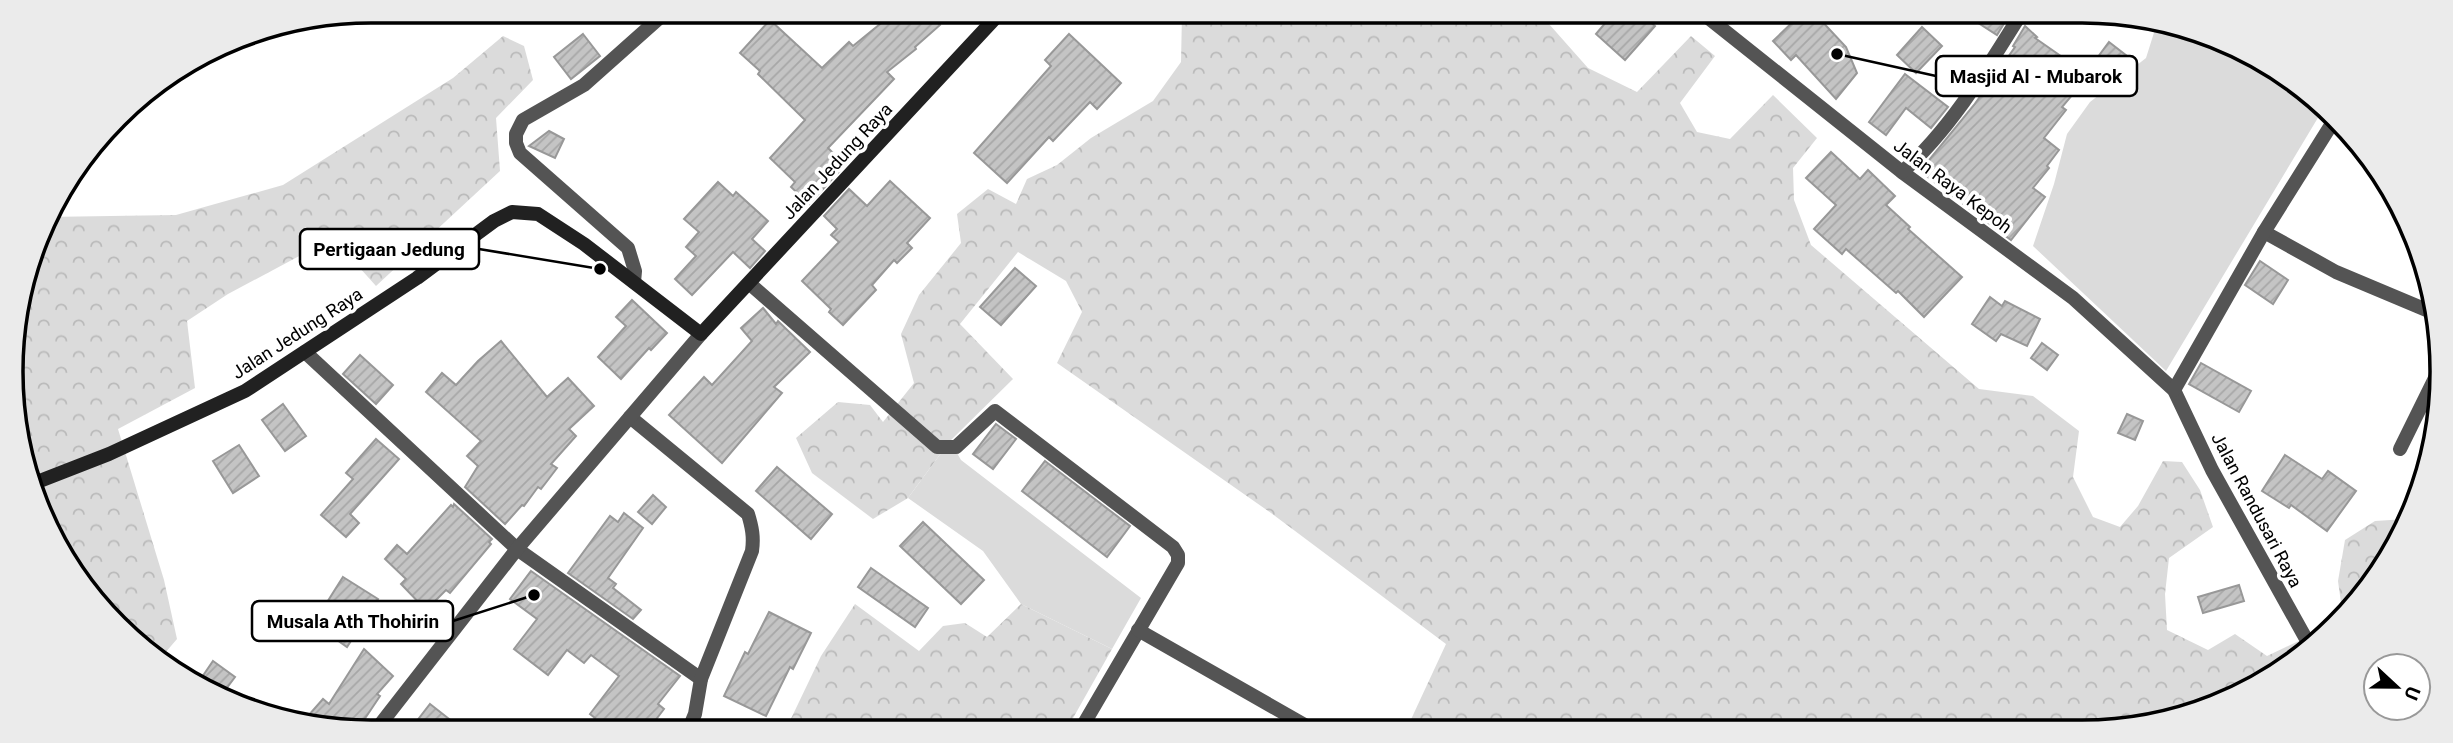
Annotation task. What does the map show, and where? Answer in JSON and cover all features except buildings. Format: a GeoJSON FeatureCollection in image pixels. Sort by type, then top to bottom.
{"type":"FeatureCollection","features":[{"type":"Feature","properties":{"kind":"street"},"geometry":{"type":"LineString","coordinates":[[635,282],[635,271],[628,248],[520,153],[516,134],[523,120],[583,85],[653,23]]}},
{"type":"Feature","properties":{"kind":"street","name":"Jalan Jedung Raya"},"geometry":{"type":"LineString","coordinates":[[384,720],[517,549],[701,334],[991,23]]}},
{"type":"Feature","properties":{"kind":"street","name":"Jalan Raya Kepoh"},"geometry":{"type":"LineString","coordinates":[[1715,23],[1902,172],[2073,298],[2174,390]]}},
{"type":"Feature","properties":{"kind":"street"},"geometry":{"type":"LineString","coordinates":[[1902,172],[1930,145],[2015,23]]}},
{"type":"Feature","properties":{"kind":"street"},"geometry":{"type":"LineString","coordinates":[[2174,390],[2264,232],[2330,127]]}},
{"type":"Feature","properties":{"kind":"street","name":"Jalan Jedung Raya"},"geometry":{"type":"LineString","coordinates":[[40,481],[109,454],[245,391],[417,278],[494,221],[512,212],[538,214],[584,244],[701,334]]}},
{"type":"Feature","properties":{"kind":"street"},"geometry":{"type":"LineString","coordinates":[[2264,232],[2336,272],[2425,309]]}},
{"type":"Feature","properties":{"kind":"street"},"geometry":{"type":"LineString","coordinates":[[750,284],[937,447],[956,447],[995,411],[1173,547],[1178,555],[1178,564],[1086,720]]}},
{"type":"Feature","properties":{"kind":"street"},"geometry":{"type":"LineString","coordinates":[[305,352],[517,549],[701,679]]}},
{"type":"Feature","properties":{"kind":"street"},"geometry":{"type":"LineString","coordinates":[[2400,449],[2430,386]]}},
{"type":"Feature","properties":{"kind":"street","name":"Jalan Randusari Raya"},"geometry":{"type":"LineString","coordinates":[[2174,390],[2218,482],[2306,638]]}},
{"type":"Feature","properties":{"kind":"street"},"geometry":{"type":"LineString","coordinates":[[630,417],[748,514],[752,527],[752,551],[701,679],[692,720]]}},
{"type":"Feature","properties":{"kind":"street"},"geometry":{"type":"LineString","coordinates":[[1138,630],[1296,720]]}},
{"type":"Feature","properties":{"kind":"green space"},"geometry":{"type":"Polygon","coordinates":[[[1182,23],[1548,23],[1588,68],[1637,92],[1691,36],[1715,56],[1680,103],[1697,132],[1730,139],[1773,95],[1817,138],[1793,168],[1794,200],[1811,245],[1979,389],[2033,396],[2079,431],[2073,477],[2093,517],[2120,527],[2138,506],[2163,461],[2182,462],[2200,490],[2213,527],[2169,558],[2165,594],[2167,630],[2208,650],[2235,634],[2267,656],[2307,637],[2256,674],[2215,694],[2150,714],[2104,720],[1411,720],[1446,644],[1271,513],[1057,363],[1082,312],[1066,281],[1018,252],[960,324],[1013,379],[950,441],[908,498],[873,519],[812,473],[796,438],[838,402],[870,405],[883,422],[914,383],[901,334],[919,295],[961,243],[957,214],[988,189],[1016,204],[1027,179],[1057,165],[1091,138],[1153,101],[1181,62],[1182,23]]]}},
{"type":"Feature","properties":{"kind":"green space"},"geometry":{"type":"Polygon","coordinates":[[[2155,30],[2194,41],[2256,69],[2294,95],[2319,116],[2166,371],[2033,246],[2067,134],[2090,102],[2146,58],[2155,30]]]}},
{"type":"Feature","properties":{"kind":"green space"},"geometry":{"type":"Polygon","coordinates":[[[503,36],[524,46],[533,80],[496,118],[500,171],[376,286],[333,238],[228,294],[187,321],[195,388],[118,429],[164,580],[177,639],[165,652],[142,634],[109,601],[69,546],[41,484],[29,440],[23,394],[23,349],[29,303],[41,259],[59,217],[176,215],[283,185],[453,78],[503,36]]]}},
{"type":"Feature","properties":{"kind":"green space"},"geometry":{"type":"Polygon","coordinates":[[[950,441],[961,460],[1141,598],[1112,649],[1021,604],[983,551],[908,498],[950,441]]]}},
{"type":"Feature","properties":{"kind":"green space"},"geometry":{"type":"Polygon","coordinates":[[[2397,520],[2384,546],[2341,604],[2338,581],[2345,540],[2375,521],[2397,520]]]}},
{"type":"Feature","properties":{"kind":"green space"},"geometry":{"type":"Polygon","coordinates":[[[855,604],[919,651],[943,626],[965,623],[987,637],[1021,604],[1112,649],[1072,720],[790,720],[821,656],[855,604]]]}},
{"type":"Feature","properties":{"kind":"place","name":"Masjid Al - Mubarok"},"geometry":{"type":"Point","coordinates":[1837,54]}},
{"type":"Feature","properties":{"kind":"place","name":"Pertigaan Jedung"},"geometry":{"type":"Point","coordinates":[600,269]}},
{"type":"Feature","properties":{"kind":"place","name":"Musala Ath Thohirin"},"geometry":{"type":"Point","coordinates":[534,595]}}]}
